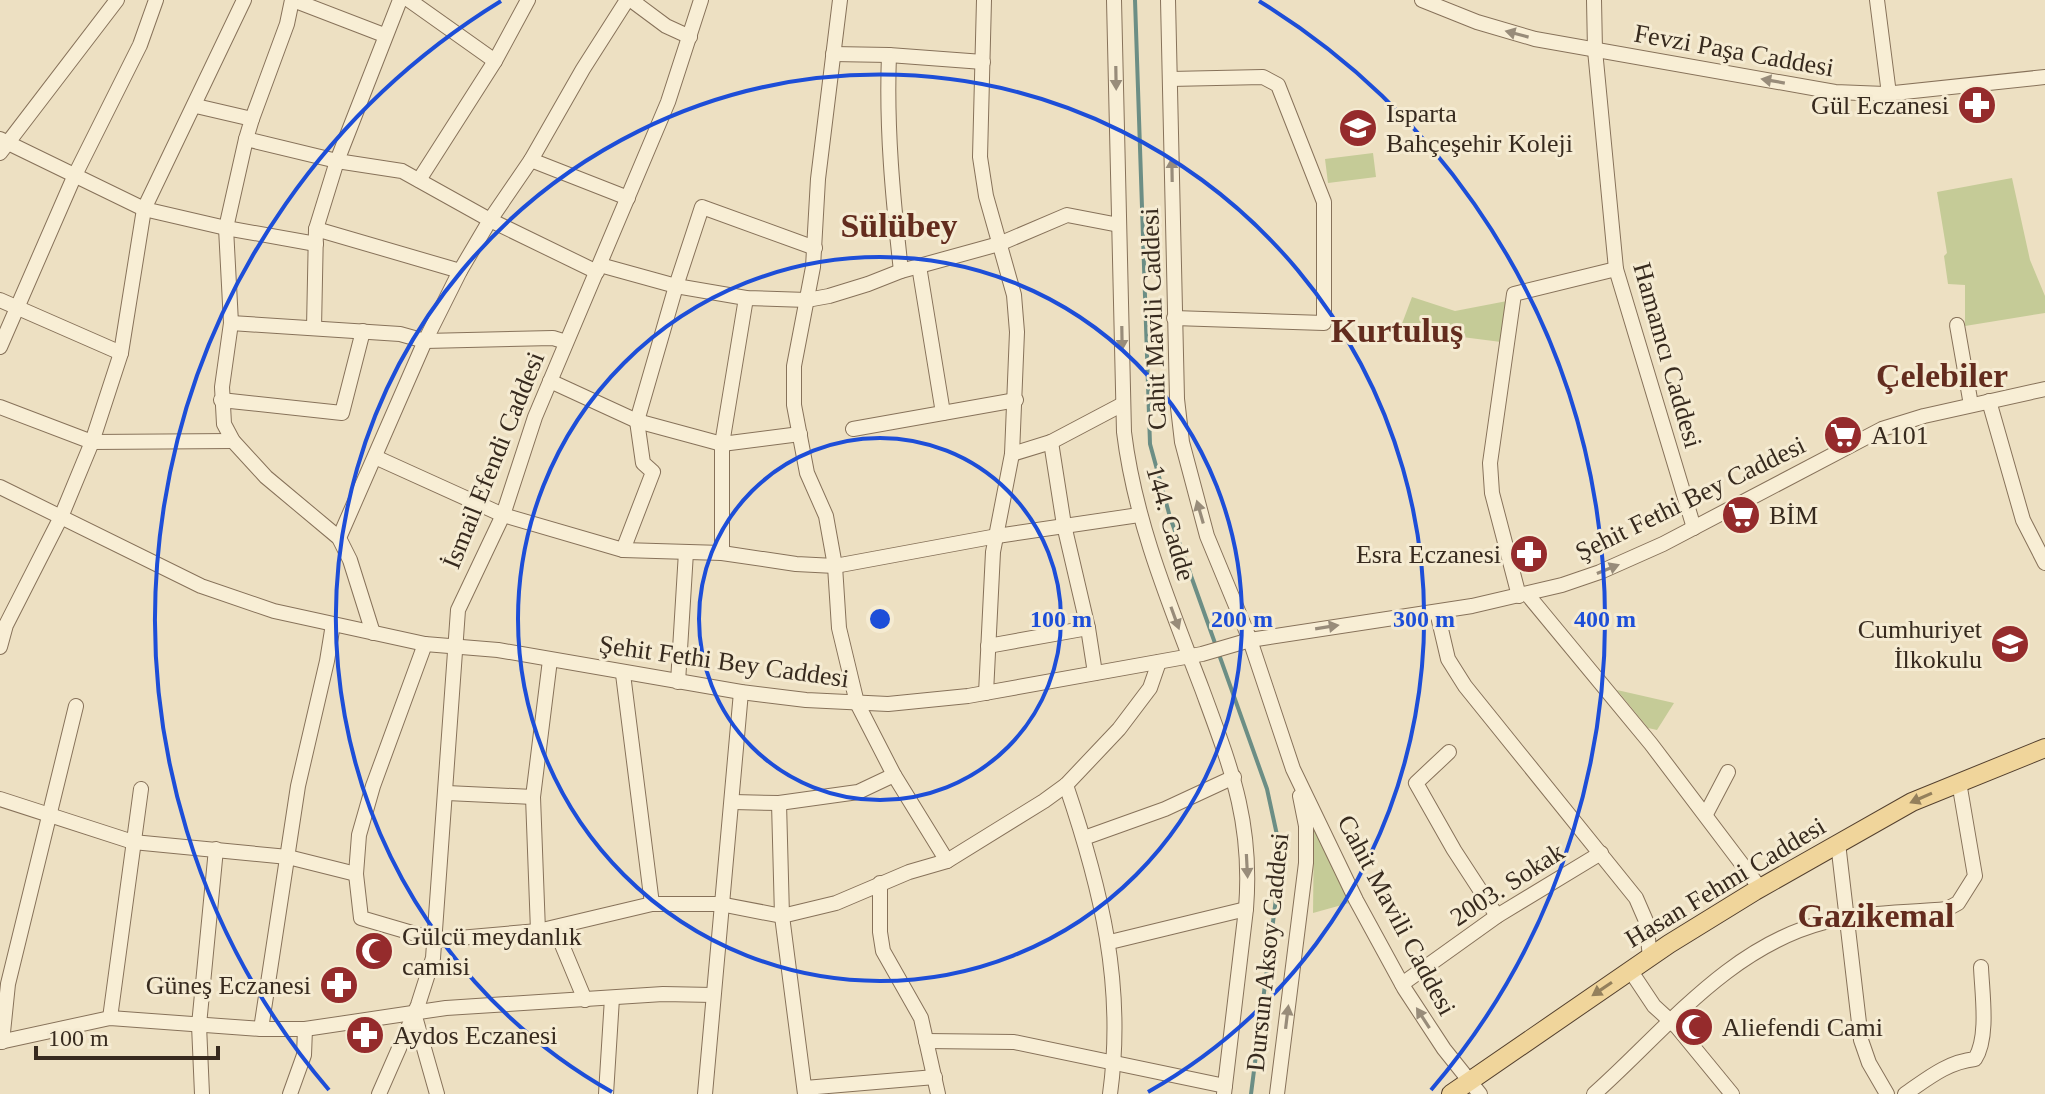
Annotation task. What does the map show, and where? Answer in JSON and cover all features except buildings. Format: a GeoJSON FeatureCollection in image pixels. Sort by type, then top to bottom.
{"type":"FeatureCollection","features":[{"type":"Feature","properties":{"kind":"main road","name":"Hasan Fehmi Caddesi"},"geometry":{"type":"LineString","coordinates":[[1451,1094],[1475,1087],[1630,970],[1760,888],[1897,809],[2045,748]]}},
{"type":"Feature","properties":{"kind":"street"},"geometry":{"type":"LineString","coordinates":[[117,0],[2,145],[144,209],[226,228],[316,237],[460,271]]}},
{"type":"Feature","properties":{"kind":"street"},"geometry":{"type":"LineString","coordinates":[[0,347],[74,177],[140,45],[156,0]]}},
{"type":"Feature","properties":{"kind":"street"},"geometry":{"type":"LineString","coordinates":[[0,647],[3,623],[61,517],[92,442],[121,353],[144,209],[196,106],[244,0]]}},
{"type":"Feature","properties":{"kind":"street"},"geometry":{"type":"LineString","coordinates":[[373,633],[350,560],[339,538],[266,477],[233,441],[224,424],[221,400],[231,323],[226,228],[246,139],[287,24],[292,0],[384,35]]}},
{"type":"Feature","properties":{"kind":"street"},"geometry":{"type":"LineString","coordinates":[[314,328],[316,237],[337,161],[400,0]]}},
{"type":"Feature","properties":{"kind":"street"},"geometry":{"type":"LineString","coordinates":[[409,0],[495,61]]}},
{"type":"Feature","properties":{"kind":"street"},"geometry":{"type":"LineString","coordinates":[[419,180],[495,61],[528,0]]}},
{"type":"Feature","properties":{"kind":"street"},"geometry":{"type":"LineString","coordinates":[[339,538],[425,341],[460,271],[531,160],[583,69],[629,0],[666,26],[690,37]]}},
{"type":"Feature","properties":{"kind":"street","name":"İsmail Efendi Caddesi"},"geometry":{"type":"LineString","coordinates":[[379,1094],[427,982],[436,940],[455,645],[461,601],[503,515],[528,435],[668,102],[701,0]]}},
{"type":"Feature","properties":{"kind":"street"},"geometry":{"type":"LineString","coordinates":[[840,0],[818,179],[815,248],[794,366],[794,405],[807,473],[826,516],[835,566],[839,628],[857,703],[894,775],[947,861]]}},
{"type":"Feature","properties":{"kind":"street"},"geometry":{"type":"LineString","coordinates":[[984,0],[980,157],[986,196],[1014,295],[1016,400],[1012,454],[993,552],[986,693]]}},
{"type":"Feature","properties":{"kind":"street","name":"144. Cadde"},"geometry":{"type":"LineString","coordinates":[[1114,0],[1123,404],[1127,457],[1139,515],[1196,655],[1234,777],[1241,801],[1246,841],[1246,909],[1225,1090]]}},
{"type":"Feature","properties":{"kind":"street","name":"Cahit Mavili Caddesi"},"geometry":{"type":"LineString","coordinates":[[1168,0],[1178,420],[1207,536],[1293,769],[1356,900],[1402,984],[1444,1049],[1475,1087]]}},
{"type":"Feature","properties":{"kind":"street","name":"Fevzi Paşa Caddesi"},"geometry":{"type":"LineString","coordinates":[[1422,0],[1510,32],[1835,92],[1889,94],[2045,77]]}},
{"type":"Feature","properties":{"kind":"street","name":"Hamamcı Caddesi"},"geometry":{"type":"LineString","coordinates":[[1594,0],[1595,50],[1616,269],[1694,528]]}},
{"type":"Feature","properties":{"kind":"street"},"geometry":{"type":"LineString","coordinates":[[1877,0],[1889,94]]}},
{"type":"Feature","properties":{"kind":"street"},"geometry":{"type":"LineString","coordinates":[[833,54],[983,62]]}},
{"type":"Feature","properties":{"kind":"street"},"geometry":{"type":"LineString","coordinates":[[889,55],[887,102],[891,181],[901,271]]}},
{"type":"Feature","properties":{"kind":"street"},"geometry":{"type":"LineString","coordinates":[[1170,79],[1263,77],[1280,88],[1324,202],[1324,323],[1174,318]]}},
{"type":"Feature","properties":{"kind":"street"},"geometry":{"type":"LineString","coordinates":[[196,106],[252,119]]}},
{"type":"Feature","properties":{"kind":"street"},"geometry":{"type":"LineString","coordinates":[[246,139],[337,161],[402,171],[490,220],[598,268],[746,298],[807,300],[999,244],[1067,215],[1119,225]]}},
{"type":"Feature","properties":{"kind":"street"},"geometry":{"type":"LineString","coordinates":[[531,160],[628,198]]}},
{"type":"Feature","properties":{"kind":"street"},"geometry":{"type":"LineString","coordinates":[[623,550],[653,472],[643,463],[637,421],[702,207],[815,248]]}},
{"type":"Feature","properties":{"kind":"street"},"geometry":{"type":"LineString","coordinates":[[919,266],[943,413]]}},
{"type":"Feature","properties":{"kind":"street"},"geometry":{"type":"LineString","coordinates":[[1616,269],[1514,294],[1490,463],[1492,493],[1523,595],[1651,744],[1760,888]]}},
{"type":"Feature","properties":{"kind":"street"},"geometry":{"type":"LineString","coordinates":[[722,553],[722,444],[746,298]]}},
{"type":"Feature","properties":{"kind":"street"},"geometry":{"type":"LineString","coordinates":[[0,300],[121,353]]}},
{"type":"Feature","properties":{"kind":"street"},"geometry":{"type":"LineString","coordinates":[[231,323],[400,334],[425,341],[553,338],[566,342]]}},
{"type":"Feature","properties":{"kind":"street"},"geometry":{"type":"LineString","coordinates":[[1957,325],[1971,405]]}},
{"type":"Feature","properties":{"kind":"street"},"geometry":{"type":"LineString","coordinates":[[221,400],[342,413],[363,331]]}},
{"type":"Feature","properties":{"kind":"street"},"geometry":{"type":"LineString","coordinates":[[550,381],[637,421],[722,444],[800,434]]}},
{"type":"Feature","properties":{"kind":"street","name":"Şehit Fethi Bey Caddesi"},"geometry":{"type":"LineString","coordinates":[[0,487],[226,596],[333,624],[425,644],[455,645],[741,692],[857,703],[926,701],[986,693],[1196,655],[1244,642],[1437,612],[1523,595],[1600,572],[1694,528],[1882,429],[1903,421],[2045,389]]}},
{"type":"Feature","properties":{"kind":"street"},"geometry":{"type":"LineString","coordinates":[[853,429],[1016,400]]}},
{"type":"Feature","properties":{"kind":"street"},"geometry":{"type":"LineString","coordinates":[[1989,401],[2023,520],[2045,563]]}},
{"type":"Feature","properties":{"kind":"street"},"geometry":{"type":"LineString","coordinates":[[1012,454],[1051,442],[1123,404]]}},
{"type":"Feature","properties":{"kind":"street"},"geometry":{"type":"LineString","coordinates":[[0,407],[92,442],[233,441]]}},
{"type":"Feature","properties":{"kind":"street"},"geometry":{"type":"LineString","coordinates":[[1051,442],[1064,525],[1095,673]]}},
{"type":"Feature","properties":{"kind":"street"},"geometry":{"type":"LineString","coordinates":[[375,457],[503,515],[623,550],[722,553],[796,564],[835,566],[997,536],[1139,515]]}},
{"type":"Feature","properties":{"kind":"street"},"geometry":{"type":"LineString","coordinates":[[678,682],[686,552]]}},
{"type":"Feature","properties":{"kind":"street"},"geometry":{"type":"LineString","coordinates":[[1437,612],[1448,659],[1465,686],[1640,905],[1646,921],[1650,957]]}},
{"type":"Feature","properties":{"kind":"street"},"geometry":{"type":"LineString","coordinates":[[261,1029],[298,786],[333,624]]}},
{"type":"Feature","properties":{"kind":"street"},"geometry":{"type":"LineString","coordinates":[[988,646],[1088,628]]}},
{"type":"Feature","properties":{"kind":"street"},"geometry":{"type":"LineString","coordinates":[[425,644],[369,800],[359,835],[356,874],[361,918],[436,940],[538,931],[652,904],[720,904],[782,916],[836,903],[880,883],[947,861],[1066,785],[1119,729],[1150,688],[1159,662]]}},
{"type":"Feature","properties":{"kind":"street"},"geometry":{"type":"LineString","coordinates":[[538,931],[533,797],[550,660]]}},
{"type":"Feature","properties":{"kind":"street"},"geometry":{"type":"LineString","coordinates":[[623,674],[652,904]]}},
{"type":"Feature","properties":{"kind":"street"},"geometry":{"type":"LineString","coordinates":[[705,1094],[741,692]]}},
{"type":"Feature","properties":{"kind":"street"},"geometry":{"type":"LineString","coordinates":[[76,706],[8,984],[1,1042],[110,1018],[261,1029],[305,1029],[446,1008],[663,994],[713,995]]}},
{"type":"Feature","properties":{"kind":"street"},"geometry":{"type":"LineString","coordinates":[[1449,752],[1416,783],[1497,916]]}},
{"type":"Feature","properties":{"kind":"street","name":"Dursun Aksoy Caddesi"},"geometry":{"type":"LineString","coordinates":[[1277,1094],[1306,863],[1306,826],[1293,769]]}},
{"type":"Feature","properties":{"kind":"street"},"geometry":{"type":"LineString","coordinates":[[1706,814],[1728,772]]}},
{"type":"Feature","properties":{"kind":"street"},"geometry":{"type":"LineString","coordinates":[[733,802],[779,803],[858,792],[894,775]]}},
{"type":"Feature","properties":{"kind":"street"},"geometry":{"type":"LineString","coordinates":[[1084,838],[1165,809],[1234,777]]}},
{"type":"Feature","properties":{"kind":"street"},"geometry":{"type":"LineString","coordinates":[[1594,1094],[1669,1020],[1728,972],[1770,944],[1809,927],[1846,918],[1951,909],[1973,880],[1974,866],[1959,782]]}},
{"type":"Feature","properties":{"kind":"street"},"geometry":{"type":"LineString","coordinates":[[1066,785],[1084,838],[1110,942],[1116,1010],[1115,1063],[1110,1094]]}},
{"type":"Feature","properties":{"kind":"street"},"geometry":{"type":"LineString","coordinates":[[110,1018],[141,789]]}},
{"type":"Feature","properties":{"kind":"street"},"geometry":{"type":"LineString","coordinates":[[447,793],[533,797]]}},
{"type":"Feature","properties":{"kind":"street"},"geometry":{"type":"LineString","coordinates":[[0,799],[133,842],[288,857],[356,874]]}},
{"type":"Feature","properties":{"kind":"street"},"geometry":{"type":"LineString","coordinates":[[779,803],[782,916],[805,1091],[935,1077]]}},
{"type":"Feature","properties":{"kind":"street"},"geometry":{"type":"LineString","coordinates":[[1838,843],[1861,1040],[1869,1063],[1887,1094]]}},
{"type":"Feature","properties":{"kind":"street"},"geometry":{"type":"LineString","coordinates":[[202,1094],[199,1025],[216,849]]}},
{"type":"Feature","properties":{"kind":"street","name":"2003. Sokak"},"geometry":{"type":"LineString","coordinates":[[1402,984],[1497,916],[1601,853]]}},
{"type":"Feature","properties":{"kind":"street"},"geometry":{"type":"LineString","coordinates":[[880,883],[883,951],[921,1018],[938,1094]]}},
{"type":"Feature","properties":{"kind":"street"},"geometry":{"type":"LineString","coordinates":[[1110,942],[1246,909]]}},
{"type":"Feature","properties":{"kind":"street"},"geometry":{"type":"LineString","coordinates":[[555,928],[585,1000]]}},
{"type":"Feature","properties":{"kind":"street"},"geometry":{"type":"LineString","coordinates":[[1905,1094],[1950,1065],[1975,1059],[1983,1040],[1981,967]]}},
{"type":"Feature","properties":{"kind":"street"},"geometry":{"type":"LineString","coordinates":[[1630,970],[1654,1006],[1732,1094]]}},
{"type":"Feature","properties":{"kind":"street"},"geometry":{"type":"LineString","coordinates":[[606,1094],[612,998]]}},
{"type":"Feature","properties":{"kind":"street"},"geometry":{"type":"LineString","coordinates":[[414,1013],[437,1094]]}},
{"type":"Feature","properties":{"kind":"street"},"geometry":{"type":"LineString","coordinates":[[290,1094],[304,1055],[305,1029]]}},
{"type":"Feature","properties":{"kind":"street"},"geometry":{"type":"LineString","coordinates":[[926,1041],[1014,1042],[1225,1090]]}},
{"type":"Feature","properties":{"kind":"green space"},"geometry":{"type":"Polygon","coordinates":[[[1373,153],[1376,177],[1328,183],[1325,159],[1373,153]]]}},
{"type":"Feature","properties":{"kind":"green space"},"geometry":{"type":"Polygon","coordinates":[[[2012,178],[2030,260],[2045,296],[2045,313],[1965,326],[1965,285],[1948,284],[1944,256],[1947,253],[1937,192],[2012,178]]]}},
{"type":"Feature","properties":{"kind":"green space"},"geometry":{"type":"Polygon","coordinates":[[[1412,297],[1455,311],[1507,301],[1501,342],[1400,329],[1412,297]]]}},
{"type":"Feature","properties":{"kind":"green space"},"geometry":{"type":"Polygon","coordinates":[[[1617,690],[1674,703],[1657,730],[1648,728],[1617,690]]]}},
{"type":"Feature","properties":{"kind":"green space"},"geometry":{"type":"Polygon","coordinates":[[[1314,828],[1349,903],[1313,913],[1314,828]]]}},
{"type":"Feature","properties":{"kind":"waterway"},"geometry":{"type":"LineString","coordinates":[[1135,0],[1150,444],[1170,517],[1267,789],[1277,835],[1278,883],[1251,1094]]}},
{"type":"Feature","properties":{"kind":"place","name":"Gül Eczanesi"},"geometry":{"type":"Point","coordinates":[1977,105]}},
{"type":"Feature","properties":{"kind":"place","name":"Isparta Bahçeşehir Koleji"},"geometry":{"type":"Point","coordinates":[1358,128]}},
{"type":"Feature","properties":{"kind":"place","name":"A101"},"geometry":{"type":"Point","coordinates":[1843,435]}},
{"type":"Feature","properties":{"kind":"place","name":"BİM"},"geometry":{"type":"Point","coordinates":[1741,515]}},
{"type":"Feature","properties":{"kind":"place","name":"Esra Eczanesi"},"geometry":{"type":"Point","coordinates":[1529,554]}},
{"type":"Feature","properties":{"kind":"place","name":"Cumhuriyet İlkokulu"},"geometry":{"type":"Point","coordinates":[2010,644]}},
{"type":"Feature","properties":{"kind":"place","name":"Gülcü meydanlık camisi"},"geometry":{"type":"Point","coordinates":[374,951]}},
{"type":"Feature","properties":{"kind":"place","name":"Güneş Eczanesi"},"geometry":{"type":"Point","coordinates":[339,985]}},
{"type":"Feature","properties":{"kind":"place","name":"Aliefendi Cami"},"geometry":{"type":"Point","coordinates":[1694,1027]}},
{"type":"Feature","properties":{"kind":"place","name":"Aydos Eczanesi"},"geometry":{"type":"Point","coordinates":[365,1035]}},
{"type":"Feature","properties":{"kind":"district","name":"Sülübey"},"geometry":{"type":"Point","coordinates":[899,225]}},
{"type":"Feature","properties":{"kind":"district","name":"Kurtuluş"},"geometry":{"type":"Point","coordinates":[1397,330]}},
{"type":"Feature","properties":{"kind":"district","name":"Çelebiler"},"geometry":{"type":"Point","coordinates":[1942,375]}},
{"type":"Feature","properties":{"kind":"district","name":"Gazikemal"},"geometry":{"type":"Point","coordinates":[1876,915]}}]}
